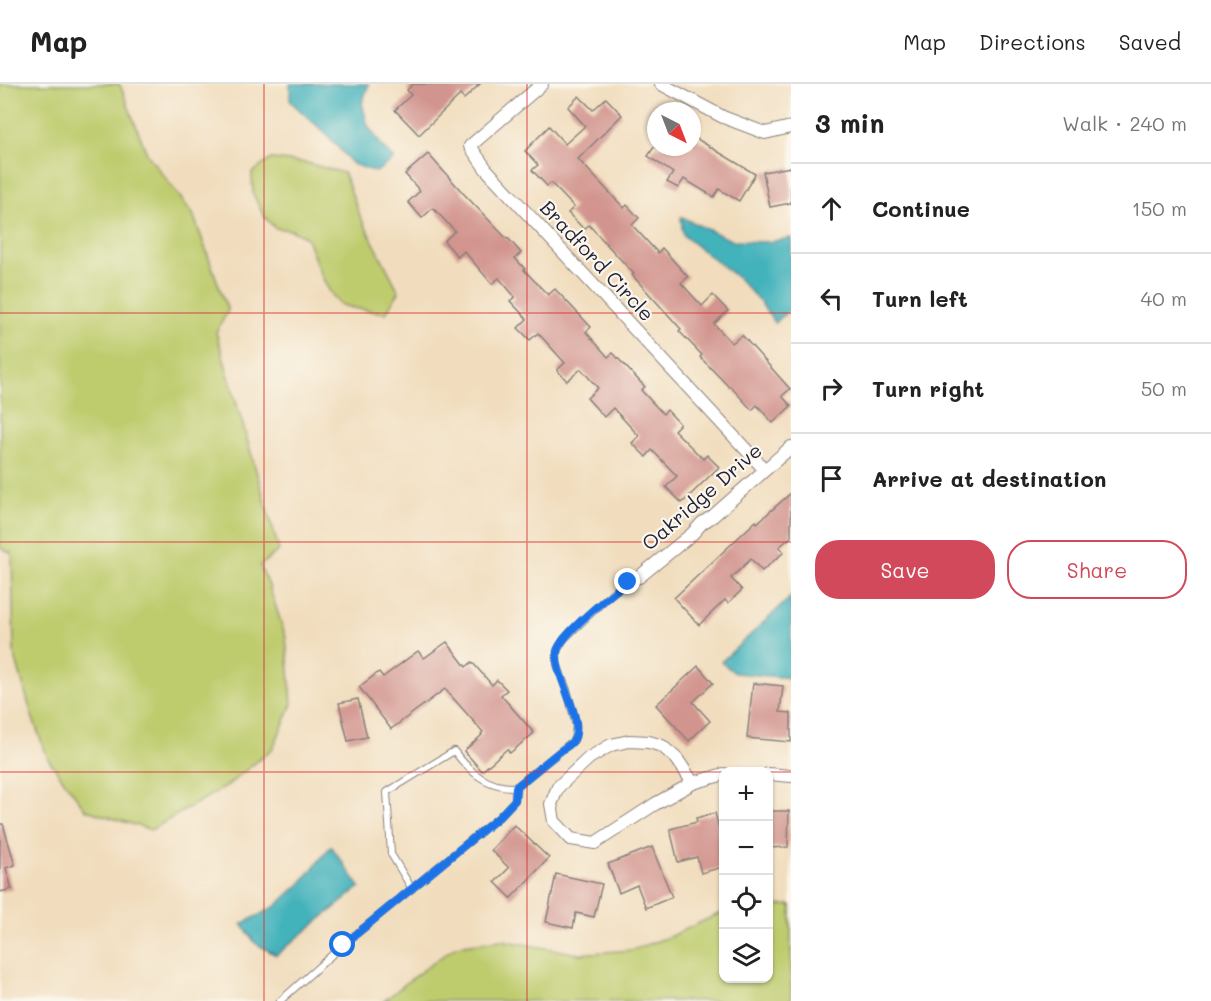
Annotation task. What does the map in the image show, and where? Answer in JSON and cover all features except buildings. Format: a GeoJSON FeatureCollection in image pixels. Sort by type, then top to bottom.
{"type":"FeatureCollection","features":[{"type":"Feature","properties":{"kind":"street","name":"Bradford Circle"},"geometry":{"type":"LineString","coordinates":[[542,84],[470,146],[486,169],[764,469]]}},
{"type":"Feature","properties":{"kind":"street"},"geometry":{"type":"LineString","coordinates":[[661,84],[723,117],[765,133],[791,127]]}},
{"type":"Feature","properties":{"kind":"street","name":"Oakridge Drive"},"geometry":{"type":"LineString","coordinates":[[639,577],[791,447]]}},
{"type":"Feature","properties":{"kind":"street"},"geometry":{"type":"LineString","coordinates":[[693,783],[677,759],[662,746],[649,742],[629,741],[611,745],[589,758],[558,787],[551,804],[554,820],[571,839],[595,843],[693,783],[719,775]]}},
{"type":"Feature","properties":{"kind":"street"},"geometry":{"type":"LineString","coordinates":[[773,774],[791,776]]}},
{"type":"Feature","properties":{"kind":"lane"},"geometry":{"type":"LineString","coordinates":[[412,889],[391,854],[387,792],[454,751],[466,767],[479,778],[506,788],[516,787],[574,740],[576,726],[568,693],[557,664],[557,651],[564,639],[613,592],[639,577]]}},
{"type":"Feature","properties":{"kind":"lane"},"geometry":{"type":"LineString","coordinates":[[280,1001],[343,945],[499,817],[515,800],[516,787]]}},
{"type":"Feature","properties":{"kind":"green space"},"geometry":{"type":"Polygon","coordinates":[[[0,84],[120,85],[147,154],[193,214],[228,311],[216,332],[279,550],[260,566],[286,638],[292,704],[273,748],[228,785],[151,830],[86,810],[48,759],[32,716],[14,653],[12,554],[0,548],[0,84]]]}},
{"type":"Feature","properties":{"kind":"green space"},"geometry":{"type":"Polygon","coordinates":[[[271,159],[307,163],[344,173],[360,216],[399,292],[386,313],[358,309],[337,301],[321,275],[307,238],[291,230],[275,228],[264,216],[253,194],[252,173],[271,159]]]}},
{"type":"Feature","properties":{"kind":"green space"},"geometry":{"type":"Polygon","coordinates":[[[791,905],[791,1001],[384,1001],[456,946],[501,940],[579,954],[631,950],[669,937],[719,914],[719,983],[773,983],[773,906],[791,905]]]}},
{"type":"Feature","properties":{"kind":"water"},"geometry":{"type":"Polygon","coordinates":[[[290,84],[369,84],[362,103],[368,126],[394,159],[376,172],[353,164],[327,135],[290,101],[290,84]]]}},
{"type":"Feature","properties":{"kind":"water"},"geometry":{"type":"Polygon","coordinates":[[[681,217],[733,241],[769,242],[791,238],[791,308],[775,323],[739,279],[683,235],[681,217]]]}},
{"type":"Feature","properties":{"kind":"water"},"geometry":{"type":"Polygon","coordinates":[[[791,597],[791,678],[735,673],[721,662],[791,597]]]}},
{"type":"Feature","properties":{"kind":"water"},"geometry":{"type":"Polygon","coordinates":[[[331,846],[360,887],[276,955],[255,943],[242,924],[276,906],[301,883],[331,846]]]}},
{"type":"Feature","properties":{"kind":"route"},"geometry":{"type":"LineString","coordinates":[[343,945],[499,817],[515,800],[516,787],[574,740],[576,726],[568,693],[557,664],[557,651],[564,639],[613,592],[628,582]]}}]}
